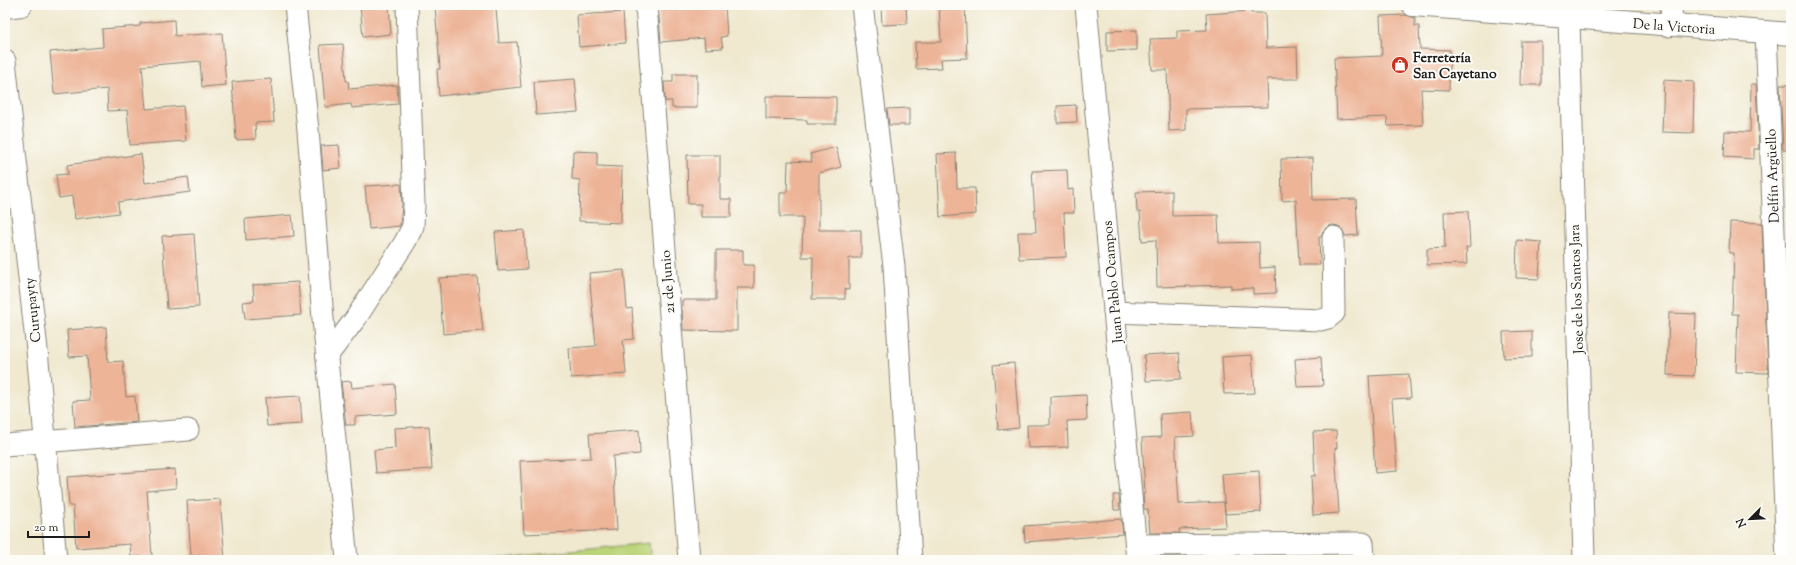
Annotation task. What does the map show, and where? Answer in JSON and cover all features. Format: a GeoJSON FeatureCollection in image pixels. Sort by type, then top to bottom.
{"type":"FeatureCollection","features":[{"type":"Feature","properties":{"kind":"main road"},"geometry":{"type":"LineString","coordinates":[[5,7],[20,5]]}},
{"type":"Feature","properties":{"kind":"main road","name":"De la Victoria"},"geometry":{"type":"LineString","coordinates":[[1413,5],[1448,6],[1569,18],[1671,15],[1766,32],[1791,34]]}},
{"type":"Feature","properties":{"kind":"street"},"geometry":{"type":"LineString","coordinates":[[295,5],[347,560]]}},
{"type":"Feature","properties":{"kind":"street"},"geometry":{"type":"LineString","coordinates":[[327,356],[356,318],[385,275],[413,226],[414,205],[407,5]]}},
{"type":"Feature","properties":{"kind":"street","name":"21 de Junio"},"geometry":{"type":"LineString","coordinates":[[646,5],[689,560]]}},
{"type":"Feature","properties":{"kind":"street"},"geometry":{"type":"LineString","coordinates":[[862,5],[894,266],[911,560]]}},
{"type":"Feature","properties":{"kind":"street","name":"Juan Pablo Ocampos"},"geometry":{"type":"LineString","coordinates":[[1086,5],[1136,552]]}},
{"type":"Feature","properties":{"kind":"street","name":"Jose de los Santos Jara"},"geometry":{"type":"LineString","coordinates":[[1569,18],[1584,560]]}},
{"type":"Feature","properties":{"kind":"street","name":"Delfín Argüello"},"geometry":{"type":"LineString","coordinates":[[1766,32],[1785,352],[1787,560]]}},
{"type":"Feature","properties":{"kind":"street","name":"Curupayty"},"geometry":{"type":"LineString","coordinates":[[5,61],[56,560]]}},
{"type":"Feature","properties":{"kind":"street"},"geometry":{"type":"LineString","coordinates":[[1114,312],[1321,320],[1328,318],[1334,314],[1333,237]]}},
{"type":"Feature","properties":{"kind":"street"},"geometry":{"type":"LineString","coordinates":[[5,445],[188,430]]}},
{"type":"Feature","properties":{"kind":"street"},"geometry":{"type":"LineString","coordinates":[[1136,552],[1363,543],[1364,560]]}},
{"type":"Feature","properties":{"kind":"green space"},"geometry":{"type":"Polygon","coordinates":[[[649,543],[651,560],[482,560],[649,543]]]}},
{"type":"Feature","properties":{"kind":"building"},"geometry":{"type":"Polygon","coordinates":[[[360,5],[389,5],[391,34],[363,37],[360,5]]]}},
{"type":"Feature","properties":{"kind":"building"},"geometry":{"type":"Polygon","coordinates":[[[485,5],[485,9],[496,8],[499,43],[517,42],[521,87],[439,96],[437,69],[440,69],[435,6],[485,5]]]}},
{"type":"Feature","properties":{"kind":"building"},"geometry":{"type":"Polygon","coordinates":[[[658,5],[725,5],[727,36],[721,37],[723,48],[705,49],[704,38],[661,42],[658,5]]]}},
{"type":"Feature","properties":{"kind":"building"},"geometry":{"type":"Polygon","coordinates":[[[881,5],[906,5],[907,24],[882,25],[881,5]]]}},
{"type":"Feature","properties":{"kind":"building"},"geometry":{"type":"Polygon","coordinates":[[[939,5],[965,5],[967,58],[941,59],[942,68],[916,69],[915,42],[941,42],[939,5]]]}},
{"type":"Feature","properties":{"kind":"building"},"geometry":{"type":"Polygon","coordinates":[[[1251,11],[1251,13],[1265,13],[1266,48],[1297,47],[1298,79],[1267,79],[1268,107],[1186,109],[1186,130],[1169,131],[1167,70],[1152,70],[1150,39],[1177,38],[1177,31],[1207,30],[1206,14],[1251,11]]]}},
{"type":"Feature","properties":{"kind":"building"},"geometry":{"type":"Polygon","coordinates":[[[623,12],[625,43],[579,47],[577,15],[623,12]]]}},
{"type":"Feature","properties":{"kind":"building"},"geometry":{"type":"Polygon","coordinates":[[[1406,15],[1415,18],[1415,26],[1419,26],[1420,49],[1450,50],[1449,90],[1421,89],[1423,125],[1388,126],[1387,117],[1337,119],[1334,58],[1382,56],[1380,16],[1406,15]]]}},
{"type":"Feature","properties":{"kind":"building"},"geometry":{"type":"Polygon","coordinates":[[[174,20],[175,36],[222,33],[226,85],[202,87],[200,61],[142,66],[146,109],[183,106],[186,141],[130,145],[127,110],[108,111],[107,89],[54,94],[50,52],[103,47],[102,29],[140,26],[140,23],[174,20]]]}},
{"type":"Feature","properties":{"kind":"building"},"geometry":{"type":"Polygon","coordinates":[[[1137,30],[1137,50],[1107,51],[1107,31],[1137,30]]]}},
{"type":"Feature","properties":{"kind":"building"},"geometry":{"type":"Polygon","coordinates":[[[1521,41],[1541,41],[1541,85],[1520,85],[1521,41]]]}},
{"type":"Feature","properties":{"kind":"building"},"geometry":{"type":"Polygon","coordinates":[[[343,44],[346,81],[348,81],[349,89],[397,85],[398,104],[352,108],[351,104],[325,107],[320,45],[343,44]]]}},
{"type":"Feature","properties":{"kind":"building"},"geometry":{"type":"Polygon","coordinates":[[[673,74],[697,74],[697,108],[672,108],[672,101],[665,101],[664,82],[673,82],[673,74]]]}},
{"type":"Feature","properties":{"kind":"building"},"geometry":{"type":"Polygon","coordinates":[[[271,79],[274,122],[255,123],[256,139],[236,140],[232,82],[271,79]]]}},
{"type":"Feature","properties":{"kind":"building"},"geometry":{"type":"Polygon","coordinates":[[[575,79],[578,112],[536,115],[534,82],[575,79]]]}},
{"type":"Feature","properties":{"kind":"building"},"geometry":{"type":"Polygon","coordinates":[[[1664,80],[1694,82],[1693,133],[1662,132],[1664,80]]]}},
{"type":"Feature","properties":{"kind":"building"},"geometry":{"type":"Polygon","coordinates":[[[1751,84],[1756,84],[1759,149],[1754,149],[1754,159],[1724,157],[1725,131],[1750,132],[1751,84]]]}},
{"type":"Feature","properties":{"kind":"building"},"geometry":{"type":"Polygon","coordinates":[[[1780,85],[1791,85],[1791,150],[1783,150],[1780,85]]]}},
{"type":"Feature","properties":{"kind":"building"},"geometry":{"type":"Polygon","coordinates":[[[766,96],[836,97],[836,124],[807,124],[807,120],[766,119],[766,96]]]}},
{"type":"Feature","properties":{"kind":"building"},"geometry":{"type":"Polygon","coordinates":[[[1076,105],[1077,122],[1057,123],[1057,106],[1076,105]]]}},
{"type":"Feature","properties":{"kind":"building"},"geometry":{"type":"Polygon","coordinates":[[[909,108],[909,125],[889,125],[887,109],[909,108]]]}},
{"type":"Feature","properties":{"kind":"building"},"geometry":{"type":"Polygon","coordinates":[[[339,145],[341,168],[323,170],[321,146],[339,145]]]}},
{"type":"Feature","properties":{"kind":"building"},"geometry":{"type":"Polygon","coordinates":[[[836,147],[841,167],[819,173],[819,230],[861,230],[861,258],[849,258],[849,290],[845,289],[845,299],[812,299],[813,257],[802,257],[803,217],[780,217],[780,193],[787,193],[788,161],[812,162],[810,154],[836,147]]]}},
{"type":"Feature","properties":{"kind":"building"},"geometry":{"type":"Polygon","coordinates":[[[573,151],[597,152],[597,166],[622,167],[621,223],[579,221],[580,180],[572,179],[573,151]]]}},
{"type":"Feature","properties":{"kind":"building"},"geometry":{"type":"Polygon","coordinates":[[[956,153],[957,188],[975,188],[976,214],[940,217],[937,154],[956,153]]]}},
{"type":"Feature","properties":{"kind":"building"},"geometry":{"type":"Polygon","coordinates":[[[141,154],[145,183],[188,177],[190,192],[118,202],[119,213],[75,219],[72,196],[59,198],[56,175],[68,174],[67,165],[141,154]]]}},
{"type":"Feature","properties":{"kind":"building"},"geometry":{"type":"Polygon","coordinates":[[[687,155],[720,155],[720,199],[731,199],[731,217],[701,217],[701,204],[688,204],[687,155]]]}},
{"type":"Feature","properties":{"kind":"building"},"geometry":{"type":"Polygon","coordinates":[[[1312,158],[1313,200],[1356,199],[1358,235],[1345,236],[1343,231],[1338,226],[1332,225],[1327,227],[1323,231],[1321,237],[1319,237],[1320,265],[1299,265],[1296,200],[1282,201],[1281,159],[1312,158]]]}},
{"type":"Feature","properties":{"kind":"building"},"geometry":{"type":"Polygon","coordinates":[[[1067,170],[1068,190],[1073,189],[1074,213],[1064,213],[1066,257],[1019,259],[1018,232],[1036,232],[1032,171],[1067,170]]]}},
{"type":"Feature","properties":{"kind":"building"},"geometry":{"type":"Polygon","coordinates":[[[401,184],[402,205],[400,226],[369,229],[365,186],[401,184]]]}},
{"type":"Feature","properties":{"kind":"building"},"geometry":{"type":"Polygon","coordinates":[[[1172,191],[1172,216],[1218,215],[1219,243],[1259,242],[1260,268],[1275,267],[1276,293],[1253,294],[1253,288],[1231,289],[1231,285],[1157,287],[1156,240],[1142,241],[1140,212],[1137,212],[1136,192],[1172,191]]]}},
{"type":"Feature","properties":{"kind":"building"},"geometry":{"type":"Polygon","coordinates":[[[1468,211],[1470,247],[1466,248],[1467,264],[1427,265],[1427,249],[1445,248],[1444,212],[1468,211]]]}},
{"type":"Feature","properties":{"kind":"building"},"geometry":{"type":"Polygon","coordinates":[[[292,215],[294,236],[246,240],[245,219],[292,215]]]}},
{"type":"Feature","properties":{"kind":"building"},"geometry":{"type":"Polygon","coordinates":[[[1730,222],[1762,223],[1768,373],[1736,372],[1738,314],[1732,314],[1734,253],[1729,253],[1730,222]]]}},
{"type":"Feature","properties":{"kind":"building"},"geometry":{"type":"Polygon","coordinates":[[[524,230],[527,269],[498,271],[495,232],[524,230]]]}},
{"type":"Feature","properties":{"kind":"building"},"geometry":{"type":"Polygon","coordinates":[[[194,234],[199,307],[167,309],[162,236],[194,234]]]}},
{"type":"Feature","properties":{"kind":"building"},"geometry":{"type":"Polygon","coordinates":[[[1517,240],[1541,242],[1539,279],[1516,278],[1517,240]]]}},
{"type":"Feature","properties":{"kind":"building"},"geometry":{"type":"Polygon","coordinates":[[[716,250],[743,250],[743,265],[754,265],[754,288],[737,288],[737,331],[683,330],[682,300],[716,300],[716,250]]]}},
{"type":"Feature","properties":{"kind":"building"},"geometry":{"type":"Polygon","coordinates":[[[1787,269],[1791,269],[1791,312],[1789,312],[1787,269]]]}},
{"type":"Feature","properties":{"kind":"building"},"geometry":{"type":"Polygon","coordinates":[[[624,270],[627,309],[632,308],[634,339],[623,340],[626,374],[571,378],[569,348],[596,346],[589,273],[624,270]]]}},
{"type":"Feature","properties":{"kind":"building"},"geometry":{"type":"Polygon","coordinates":[[[477,276],[483,331],[443,334],[439,278],[477,276]]]}},
{"type":"Feature","properties":{"kind":"building"},"geometry":{"type":"Polygon","coordinates":[[[298,282],[301,315],[245,319],[243,302],[254,301],[253,285],[298,282]]]}},
{"type":"Feature","properties":{"kind":"building"},"geometry":{"type":"Polygon","coordinates":[[[1669,313],[1696,314],[1694,376],[1667,375],[1669,313]]]}},
{"type":"Feature","properties":{"kind":"building"},"geometry":{"type":"Polygon","coordinates":[[[106,327],[108,362],[123,361],[126,397],[135,396],[137,422],[75,427],[73,401],[90,400],[87,356],[69,357],[67,330],[106,327]]]}},
{"type":"Feature","properties":{"kind":"building"},"geometry":{"type":"Polygon","coordinates":[[[1532,331],[1532,357],[1504,358],[1503,332],[1532,331]]]}},
{"type":"Feature","properties":{"kind":"building"},"geometry":{"type":"Polygon","coordinates":[[[1179,353],[1181,379],[1146,381],[1144,355],[1179,353]]]}},
{"type":"Feature","properties":{"kind":"building"},"geometry":{"type":"Polygon","coordinates":[[[1252,355],[1255,393],[1224,394],[1222,357],[1252,355]]]}},
{"type":"Feature","properties":{"kind":"building"},"geometry":{"type":"Polygon","coordinates":[[[1321,357],[1323,386],[1297,387],[1295,359],[1321,357]]]}},
{"type":"Feature","properties":{"kind":"building"},"geometry":{"type":"Polygon","coordinates":[[[1014,363],[1019,428],[998,430],[993,365],[1014,363]]]}},
{"type":"Feature","properties":{"kind":"building"},"geometry":{"type":"Polygon","coordinates":[[[1409,374],[1411,398],[1392,399],[1397,471],[1375,473],[1369,376],[1409,374]]]}},
{"type":"Feature","properties":{"kind":"building"},"geometry":{"type":"Polygon","coordinates":[[[351,381],[352,388],[395,384],[397,414],[355,417],[355,425],[346,425],[341,382],[351,381]]]}},
{"type":"Feature","properties":{"kind":"building"},"geometry":{"type":"Polygon","coordinates":[[[1086,395],[1087,420],[1067,421],[1068,447],[1028,448],[1027,425],[1050,425],[1050,397],[1086,395]]]}},
{"type":"Feature","properties":{"kind":"building"},"geometry":{"type":"Polygon","coordinates":[[[300,396],[302,424],[267,426],[265,398],[300,396]]]}},
{"type":"Feature","properties":{"kind":"building"},"geometry":{"type":"Polygon","coordinates":[[[1192,412],[1194,436],[1175,437],[1179,504],[1224,502],[1226,527],[1179,529],[1180,533],[1150,533],[1148,509],[1144,509],[1143,494],[1145,493],[1142,438],[1161,437],[1160,414],[1192,412]]]}},
{"type":"Feature","properties":{"kind":"building"},"geometry":{"type":"Polygon","coordinates":[[[429,426],[432,469],[376,473],[374,450],[395,448],[394,428],[429,426]]]}},
{"type":"Feature","properties":{"kind":"building"},"geometry":{"type":"Polygon","coordinates":[[[639,430],[640,454],[613,456],[617,530],[524,534],[520,461],[591,458],[589,434],[639,430]]]}},
{"type":"Feature","properties":{"kind":"building"},"geometry":{"type":"Polygon","coordinates":[[[1336,431],[1337,448],[1335,448],[1339,513],[1313,515],[1311,476],[1315,476],[1313,432],[1336,431]]]}},
{"type":"Feature","properties":{"kind":"building"},"geometry":{"type":"Polygon","coordinates":[[[175,469],[176,488],[147,491],[152,556],[131,557],[130,544],[76,548],[73,506],[69,506],[67,477],[175,469]]]}},
{"type":"Feature","properties":{"kind":"building"},"geometry":{"type":"Polygon","coordinates":[[[1259,471],[1261,512],[1225,514],[1222,474],[1259,471]]]}},
{"type":"Feature","properties":{"kind":"building"},"geometry":{"type":"Polygon","coordinates":[[[1113,495],[1119,495],[1120,510],[1114,510],[1113,495]]]}},
{"type":"Feature","properties":{"kind":"building"},"geometry":{"type":"Polygon","coordinates":[[[220,499],[225,560],[202,560],[201,555],[191,556],[187,501],[220,499]]]}},
{"type":"Feature","properties":{"kind":"building"},"geometry":{"type":"Polygon","coordinates":[[[1121,519],[1123,534],[1025,542],[1024,526],[1121,519]]]}},
{"type":"Feature","properties":{"kind":"building"},"geometry":{"type":"Polygon","coordinates":[[[1159,557],[1181,557],[1181,560],[1159,560],[1159,557]]]}},
{"type":"Feature","properties":{"kind":"place","name":"Ferretería San Cayetano"},"geometry":{"type":"Point","coordinates":[1400,65]}}]}
